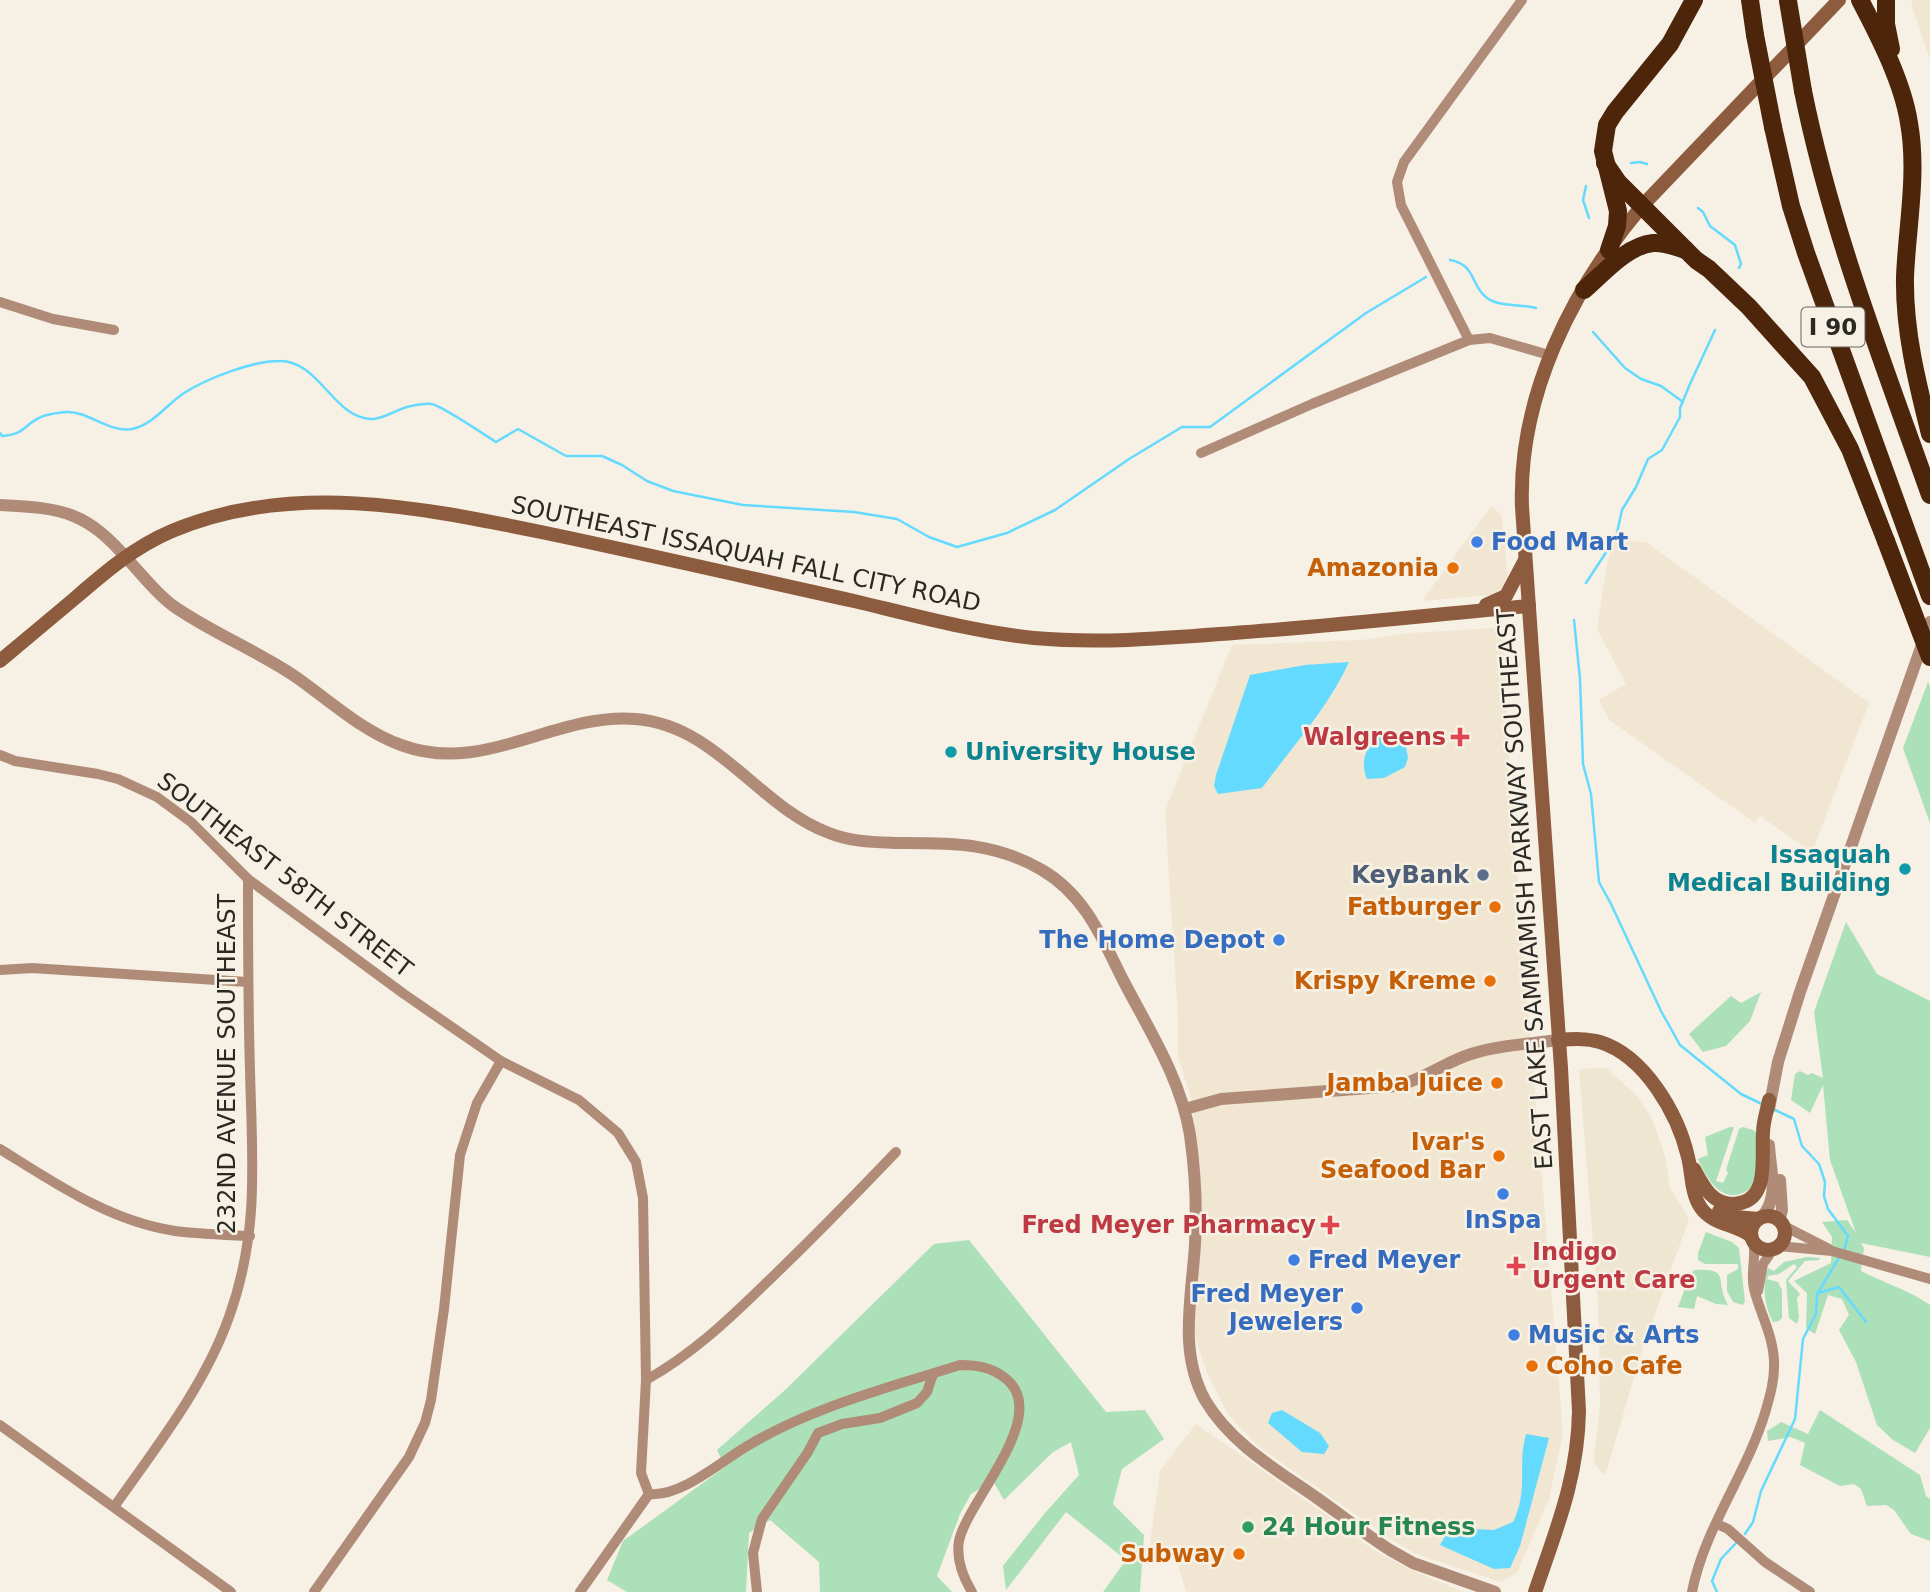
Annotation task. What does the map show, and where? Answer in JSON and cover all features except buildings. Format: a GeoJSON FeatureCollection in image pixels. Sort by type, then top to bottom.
{"type":"FeatureCollection","features":[{"type":"Feature","properties":{"kind":"highway"},"geometry":{"type":"LineString","coordinates":[[1609,250],[1617,226],[1618,211],[1603,151],[1607,125],[1670,44],[1694,0]]}},
{"type":"Feature","properties":{"kind":"highway","name":"I 90"},"geometry":{"type":"LineString","coordinates":[[1750,0],[1773,127],[1791,206],[1930,596]]}},
{"type":"Feature","properties":{"kind":"highway","name":"I 90"},"geometry":{"type":"LineString","coordinates":[[1788,0],[1817,155],[1841,239],[1930,495]]}},
{"type":"Feature","properties":{"kind":"highway"},"geometry":{"type":"LineString","coordinates":[[1860,0],[1895,77],[1909,120],[1912,148],[1905,277],[1908,335],[1913,368],[1930,435]]}},
{"type":"Feature","properties":{"kind":"highway"},"geometry":{"type":"LineString","coordinates":[[1886,0],[1886,24],[1895,77]]}},
{"type":"Feature","properties":{"kind":"highway"},"geometry":{"type":"LineString","coordinates":[[1605,163],[1614,178],[1783,342],[1812,377],[1858,467],[1930,657]]}},
{"type":"Feature","properties":{"kind":"highway"},"geometry":{"type":"LineString","coordinates":[[1584,290],[1624,256],[1643,245],[1659,243],[1691,255]]}},
{"type":"Feature","properties":{"kind":"main road","name":"EAST LAKE SAMMAMISH PARKWAY SOUTHEAST"},"geometry":{"type":"LineString","coordinates":[[1535,1592],[1563,1509],[1579,1444],[1577,1352],[1522,490],[1524,456],[1537,394],[1549,355],[1609,250],[1642,206],[1840,1]]}},
{"type":"Feature","properties":{"kind":"main road","name":"SOUTHEAST ISSAQUAH FALL CITY ROAD"},"geometry":{"type":"LineString","coordinates":[[0,661],[125,556],[171,531],[209,517],[287,504],[376,503],[481,519],[941,621],[1031,637],[1084,640],[1206,635],[1529,606]]}},
{"type":"Feature","properties":{"kind":"main road"},"geometry":{"type":"LineString","coordinates":[[1464,612],[1498,602],[1506,596],[1526,558]]}},
{"type":"Feature","properties":{"kind":"main road"},"geometry":{"type":"LineString","coordinates":[[1558,1040],[1583,1038],[1598,1041],[1633,1062],[1650,1079],[1678,1126],[1689,1159],[1694,1190],[1697,1203],[1708,1216],[1752,1238],[1762,1248],[1776,1247],[1783,1239],[1781,1223],[1771,1216],[1760,1218],[1725,1214],[1708,1204],[1694,1190]]}},
{"type":"Feature","properties":{"kind":"main road"},"geometry":{"type":"LineString","coordinates":[[1689,1159],[1707,1191],[1715,1199],[1732,1204],[1747,1200],[1755,1194],[1762,1180],[1770,1096]]}},
{"type":"Feature","properties":{"kind":"main road"},"geometry":{"type":"LineString","coordinates":[[1752,1238],[1752,1227],[1760,1218]]}},
{"type":"Feature","properties":{"kind":"street"},"geometry":{"type":"LineString","coordinates":[[1469,340],[1401,205],[1396,189],[1404,162],[1522,0]]}},
{"type":"Feature","properties":{"kind":"street"},"geometry":{"type":"LineString","coordinates":[[0,302],[53,318],[114,330]]}},
{"type":"Feature","properties":{"kind":"street"},"geometry":{"type":"LineString","coordinates":[[1201,453],[1469,340],[1490,338],[1549,355]]}},
{"type":"Feature","properties":{"kind":"street"},"geometry":{"type":"LineString","coordinates":[[0,505],[69,513],[94,526],[155,590],[178,609],[290,673],[364,727],[397,744],[431,753],[475,754],[593,721],[616,719],[655,722],[705,743],[788,810],[821,830],[867,842],[964,844],[991,848],[1045,872],[1068,890],[1090,915],[1173,1076],[1185,1109],[1190,1136],[1196,1223],[1188,1336],[1196,1379],[1210,1407],[1227,1430],[1251,1452],[1390,1550],[1413,1563],[1495,1592]]}},
{"type":"Feature","properties":{"kind":"street"},"geometry":{"type":"LineString","coordinates":[[1770,1096],[1804,980],[1930,622]]}},
{"type":"Feature","properties":{"kind":"street","name":"SOUTHEAST 58TH STREET"},"geometry":{"type":"LineString","coordinates":[[0,755],[15,761],[98,774],[142,788],[158,797],[191,822],[248,879],[404,994],[502,1061],[579,1100],[605,1121],[627,1145],[636,1162],[643,1198],[646,1380]]}},
{"type":"Feature","properties":{"kind":"street","name":"232ND AVENUE SOUTHEAST"},"geometry":{"type":"LineString","coordinates":[[114,1507],[175,1419],[215,1348],[238,1290],[250,1236],[253,1186],[247,982],[248,879]]}},
{"type":"Feature","properties":{"kind":"street"},"geometry":{"type":"LineString","coordinates":[[0,970],[32,968],[247,982]]}},
{"type":"Feature","properties":{"kind":"street"},"geometry":{"type":"LineString","coordinates":[[1185,1109],[1221,1099],[1396,1086],[1469,1054],[1491,1048],[1558,1040]]}},
{"type":"Feature","properties":{"kind":"street"},"geometry":{"type":"LineString","coordinates":[[314,1592],[410,1457],[425,1423],[442,1322],[460,1154],[477,1103],[502,1061]]}},
{"type":"Feature","properties":{"kind":"street"},"geometry":{"type":"LineString","coordinates":[[1760,1218],[1772,1203],[1773,1191],[1767,1121]]}},
{"type":"Feature","properties":{"kind":"street"},"geometry":{"type":"LineString","coordinates":[[1769,1138],[1780,1178],[1781,1223],[1814,1245],[1930,1279]]}},
{"type":"Feature","properties":{"kind":"street"},"geometry":{"type":"LineString","coordinates":[[0,1149],[82,1200],[109,1212],[175,1231],[250,1236]]}},
{"type":"Feature","properties":{"kind":"street"},"geometry":{"type":"LineString","coordinates":[[649,1494],[641,1473],[646,1380],[675,1363],[716,1331],[826,1226],[896,1152]]}},
{"type":"Feature","properties":{"kind":"street"},"geometry":{"type":"LineString","coordinates":[[1692,1592],[1699,1566],[1755,1440],[1773,1379],[1771,1341],[1753,1280],[1755,1251],[1752,1238]]}},
{"type":"Feature","properties":{"kind":"street"},"geometry":{"type":"LineString","coordinates":[[1757,1299],[1762,1268],[1776,1247],[1814,1245]]}},
{"type":"Feature","properties":{"kind":"street"},"geometry":{"type":"LineString","coordinates":[[649,1494],[661,1495],[681,1487],[745,1448],[832,1406],[960,1365],[982,1365],[1003,1376],[1016,1391],[1017,1422],[1012,1440],[966,1522],[959,1542],[960,1566],[972,1592]]}},
{"type":"Feature","properties":{"kind":"street"},"geometry":{"type":"LineString","coordinates":[[758,1592],[753,1553],[762,1519],[818,1433],[842,1424],[880,1418],[917,1403],[927,1392],[933,1374]]}},
{"type":"Feature","properties":{"kind":"street"},"geometry":{"type":"LineString","coordinates":[[0,1426],[231,1592]]}},
{"type":"Feature","properties":{"kind":"street"},"geometry":{"type":"LineString","coordinates":[[580,1592],[649,1494]]}},
{"type":"Feature","properties":{"kind":"street"},"geometry":{"type":"LineString","coordinates":[[1717,1524],[1743,1541],[1787,1578],[1810,1592]]}},
{"type":"Feature","properties":{"kind":"shaded area"},"geometry":{"type":"Polygon","coordinates":[[[1914,0],[1930,0],[1930,60],[1911,4],[1914,0]]]}},
{"type":"Feature","properties":{"kind":"shaded area"},"geometry":{"type":"Polygon","coordinates":[[[1491,506],[1502,515],[1508,580],[1492,595],[1422,601],[1491,506]]]}},
{"type":"Feature","properties":{"kind":"shaded area"},"geometry":{"type":"Polygon","coordinates":[[[1613,540],[1646,542],[1869,703],[1812,852],[1760,816],[1754,822],[1609,720],[1599,700],[1626,684],[1597,629],[1613,540]]]}},
{"type":"Feature","properties":{"kind":"shaded area"},"geometry":{"type":"Polygon","coordinates":[[[1494,628],[1503,637],[1510,790],[1563,1433],[1549,1499],[1517,1573],[1501,1582],[1416,1554],[1258,1446],[1229,1416],[1208,1375],[1190,1322],[1199,1210],[1192,1101],[1178,1057],[1178,1017],[1165,811],[1232,645],[1361,640],[1412,633],[1494,628]]]}},
{"type":"Feature","properties":{"kind":"shaded area"},"geometry":{"type":"Polygon","coordinates":[[[1606,1068],[1635,1094],[1652,1118],[1666,1159],[1670,1188],[1689,1219],[1642,1350],[1605,1476],[1596,1466],[1594,1458],[1600,1406],[1598,1305],[1579,1069],[1606,1068]]]}},
{"type":"Feature","properties":{"kind":"shaded area"},"geometry":{"type":"Polygon","coordinates":[[[1196,1424],[1372,1549],[1409,1569],[1464,1592],[1186,1592],[1177,1560],[1148,1558],[1160,1471],[1196,1424]]]}},
{"type":"Feature","properties":{"kind":"green space"},"geometry":{"type":"Polygon","coordinates":[[[1928,682],[1930,687],[1930,823],[1903,748],[1928,682]]]}},
{"type":"Feature","properties":{"kind":"green space"},"geometry":{"type":"Polygon","coordinates":[[[1846,922],[1877,974],[1930,1001],[1930,1257],[1861,1243],[1864,1248],[1861,1271],[1930,1305],[1930,1428],[1915,1453],[1893,1440],[1877,1425],[1856,1362],[1839,1330],[1849,1315],[1842,1299],[1828,1295],[1815,1334],[1806,1328],[1807,1293],[1794,1281],[1831,1263],[1832,1237],[1822,1222],[1847,1220],[1856,1233],[1830,1160],[1823,1085],[1810,1113],[1791,1100],[1795,1074],[1800,1071],[1823,1078],[1814,1012],[1846,922]]]}},
{"type":"Feature","properties":{"kind":"green space"},"geometry":{"type":"Polygon","coordinates":[[[1761,992],[1750,1021],[1726,1046],[1703,1052],[1689,1034],[1731,996],[1741,1003],[1761,992]]]}},
{"type":"Feature","properties":{"kind":"green space"},"geometry":{"type":"Polygon","coordinates":[[[1734,1127],[1716,1181],[1723,1183],[1739,1129],[1743,1127],[1753,1130],[1759,1135],[1760,1154],[1753,1186],[1734,1195],[1726,1194],[1713,1184],[1698,1159],[1708,1155],[1705,1137],[1734,1127]]]}},
{"type":"Feature","properties":{"kind":"green space"},"geometry":{"type":"Polygon","coordinates":[[[1706,1232],[1732,1242],[1739,1248],[1745,1301],[1743,1305],[1733,1302],[1727,1291],[1727,1275],[1738,1269],[1738,1264],[1705,1264],[1698,1260],[1706,1232]]]}},
{"type":"Feature","properties":{"kind":"green space"},"geometry":{"type":"Polygon","coordinates":[[[969,1240],[1106,1412],[1145,1410],[1164,1439],[1122,1469],[1113,1504],[1144,1535],[1140,1592],[1103,1592],[1126,1560],[1066,1512],[1006,1590],[1003,1566],[1079,1475],[1071,1442],[1053,1452],[1004,1500],[993,1481],[971,1494],[960,1514],[937,1576],[952,1592],[820,1592],[819,1562],[770,1520],[749,1533],[746,1592],[627,1592],[607,1580],[623,1541],[725,1467],[717,1450],[784,1391],[934,1244],[969,1240]]]}},
{"type":"Feature","properties":{"kind":"green space"},"geometry":{"type":"Polygon","coordinates":[[[1807,1257],[1820,1258],[1805,1261],[1788,1281],[1800,1294],[1797,1298],[1797,1324],[1789,1318],[1786,1280],[1797,1267],[1794,1264],[1779,1274],[1768,1276],[1767,1279],[1778,1282],[1782,1290],[1782,1318],[1773,1322],[1765,1295],[1768,1268],[1774,1271],[1784,1262],[1807,1257]]]}},
{"type":"Feature","properties":{"kind":"green space"},"geometry":{"type":"Polygon","coordinates":[[[1695,1270],[1714,1271],[1718,1274],[1728,1305],[1716,1304],[1697,1296],[1694,1309],[1678,1307],[1691,1273],[1695,1270]]]}},
{"type":"Feature","properties":{"kind":"green space"},"geometry":{"type":"Polygon","coordinates":[[[1820,1410],[1920,1475],[1926,1496],[1930,1499],[1930,1541],[1911,1534],[1894,1510],[1886,1505],[1867,1506],[1861,1489],[1854,1484],[1840,1486],[1800,1465],[1805,1443],[1791,1437],[1768,1441],[1767,1431],[1781,1422],[1808,1434],[1820,1410]]]}},
{"type":"Feature","properties":{"kind":"water"},"geometry":{"type":"Polygon","coordinates":[[[1349,662],[1320,711],[1262,788],[1218,794],[1214,786],[1216,775],[1250,675],[1305,665],[1349,662]]]}},
{"type":"Feature","properties":{"kind":"water"},"geometry":{"type":"Polygon","coordinates":[[[1393,729],[1404,736],[1408,758],[1405,767],[1384,778],[1367,779],[1364,762],[1368,749],[1393,729]]]}},
{"type":"Feature","properties":{"kind":"water"},"geometry":{"type":"Polygon","coordinates":[[[1282,1410],[1320,1433],[1329,1446],[1324,1454],[1302,1452],[1268,1423],[1272,1413],[1282,1410]]]}},
{"type":"Feature","properties":{"kind":"water"},"geometry":{"type":"Polygon","coordinates":[[[1526,1434],[1549,1438],[1520,1546],[1510,1568],[1494,1569],[1440,1545],[1447,1533],[1474,1529],[1494,1530],[1513,1522],[1521,1499],[1522,1457],[1526,1434]]]}},
{"type":"Feature","properties":{"kind":"waterway"},"geometry":{"type":"LineString","coordinates":[[1631,163],[1647,164]]}},
{"type":"Feature","properties":{"kind":"waterway"},"geometry":{"type":"LineString","coordinates":[[1586,186],[1583,200],[1589,218]]}},
{"type":"Feature","properties":{"kind":"waterway"},"geometry":{"type":"LineString","coordinates":[[1698,208],[1710,226],[1735,245],[1741,264],[1739,268]]}},
{"type":"Feature","properties":{"kind":"waterway"},"geometry":{"type":"LineString","coordinates":[[1450,260],[1464,266],[1478,288],[1492,301],[1536,308]]}},
{"type":"Feature","properties":{"kind":"waterway"},"geometry":{"type":"LineString","coordinates":[[0,433],[2,436],[15,434],[42,417],[66,412],[83,415],[115,428],[140,427],[184,393],[205,382],[243,367],[279,361],[293,363],[305,369],[335,400],[357,416],[375,419],[406,407],[432,404],[496,442],[518,429],[566,456],[602,456],[647,481],[673,491],[743,505],[854,512],[897,519],[929,537],[957,547],[1007,533],[1055,510],[1129,459],[1182,427],[1210,427],[1366,313],[1426,277]]}},
{"type":"Feature","properties":{"kind":"waterway"},"geometry":{"type":"LineString","coordinates":[[1586,583],[1616,537],[1622,510],[1648,459],[1662,450],[1680,417],[1680,408],[1715,330]]}},
{"type":"Feature","properties":{"kind":"waterway"},"geometry":{"type":"LineString","coordinates":[[1593,332],[1625,368],[1641,379],[1661,386],[1683,402]]}},
{"type":"Feature","properties":{"kind":"waterway"},"geometry":{"type":"LineString","coordinates":[[1574,620],[1580,679],[1583,764],[1591,794],[1599,882],[1680,1045],[1741,1094],[1764,1105]]}},
{"type":"Feature","properties":{"kind":"waterway"},"geometry":{"type":"LineString","coordinates":[[1773,1109],[1794,1119],[1802,1146],[1819,1164],[1825,1182],[1824,1196],[1828,1209],[1848,1236],[1844,1250]]}},
{"type":"Feature","properties":{"kind":"waterway"},"geometry":{"type":"LineString","coordinates":[[1745,1534],[1753,1522],[1761,1491],[1795,1419],[1803,1339],[1816,1314],[1817,1294],[1840,1256]]}},
{"type":"Feature","properties":{"kind":"waterway"},"geometry":{"type":"LineString","coordinates":[[1818,1293],[1839,1287],[1866,1322]]}},
{"type":"Feature","properties":{"kind":"waterway"},"geometry":{"type":"LineString","coordinates":[[1717,1592],[1712,1581],[1721,1559],[1736,1543]]}},
{"type":"Feature","properties":{"kind":"place","name":"Food Mart"},"geometry":{"type":"Point","coordinates":[1477,542]}},
{"type":"Feature","properties":{"kind":"place","name":"Amazonia"},"geometry":{"type":"Point","coordinates":[1453,568]}},
{"type":"Feature","properties":{"kind":"place","name":"Walgreens"},"geometry":{"type":"Point","coordinates":[1460,737]}},
{"type":"Feature","properties":{"kind":"place","name":"University House"},"geometry":{"type":"Point","coordinates":[951,752]}},
{"type":"Feature","properties":{"kind":"place","name":"Issaquah Medical Building"},"geometry":{"type":"Point","coordinates":[1905,869]}},
{"type":"Feature","properties":{"kind":"place","name":"KeyBank"},"geometry":{"type":"Point","coordinates":[1483,875]}},
{"type":"Feature","properties":{"kind":"place","name":"Fatburger"},"geometry":{"type":"Point","coordinates":[1495,907]}},
{"type":"Feature","properties":{"kind":"place","name":"The Home Depot"},"geometry":{"type":"Point","coordinates":[1279,940]}},
{"type":"Feature","properties":{"kind":"place","name":"Krispy Kreme"},"geometry":{"type":"Point","coordinates":[1490,981]}},
{"type":"Feature","properties":{"kind":"place","name":"Jamba Juice"},"geometry":{"type":"Point","coordinates":[1497,1083]}},
{"type":"Feature","properties":{"kind":"place","name":"Ivar's Seafood Bar"},"geometry":{"type":"Point","coordinates":[1499,1156]}},
{"type":"Feature","properties":{"kind":"place","name":"InSpa"},"geometry":{"type":"Point","coordinates":[1503,1194]}},
{"type":"Feature","properties":{"kind":"place","name":"Fred Meyer Pharmacy"},"geometry":{"type":"Point","coordinates":[1330,1225]}},
{"type":"Feature","properties":{"kind":"place","name":"Fred Meyer"},"geometry":{"type":"Point","coordinates":[1294,1260]}},
{"type":"Feature","properties":{"kind":"place","name":"Indigo Urgent Care"},"geometry":{"type":"Point","coordinates":[1516,1266]}},
{"type":"Feature","properties":{"kind":"place","name":"Fred Meyer Jewelers"},"geometry":{"type":"Point","coordinates":[1357,1308]}},
{"type":"Feature","properties":{"kind":"place","name":"Music & Arts"},"geometry":{"type":"Point","coordinates":[1514,1335]}},
{"type":"Feature","properties":{"kind":"place","name":"Coho Cafe"},"geometry":{"type":"Point","coordinates":[1532,1366]}},
{"type":"Feature","properties":{"kind":"place","name":"24 Hour Fitness"},"geometry":{"type":"Point","coordinates":[1248,1527]}},
{"type":"Feature","properties":{"kind":"place","name":"Subway"},"geometry":{"type":"Point","coordinates":[1239,1554]}}]}
